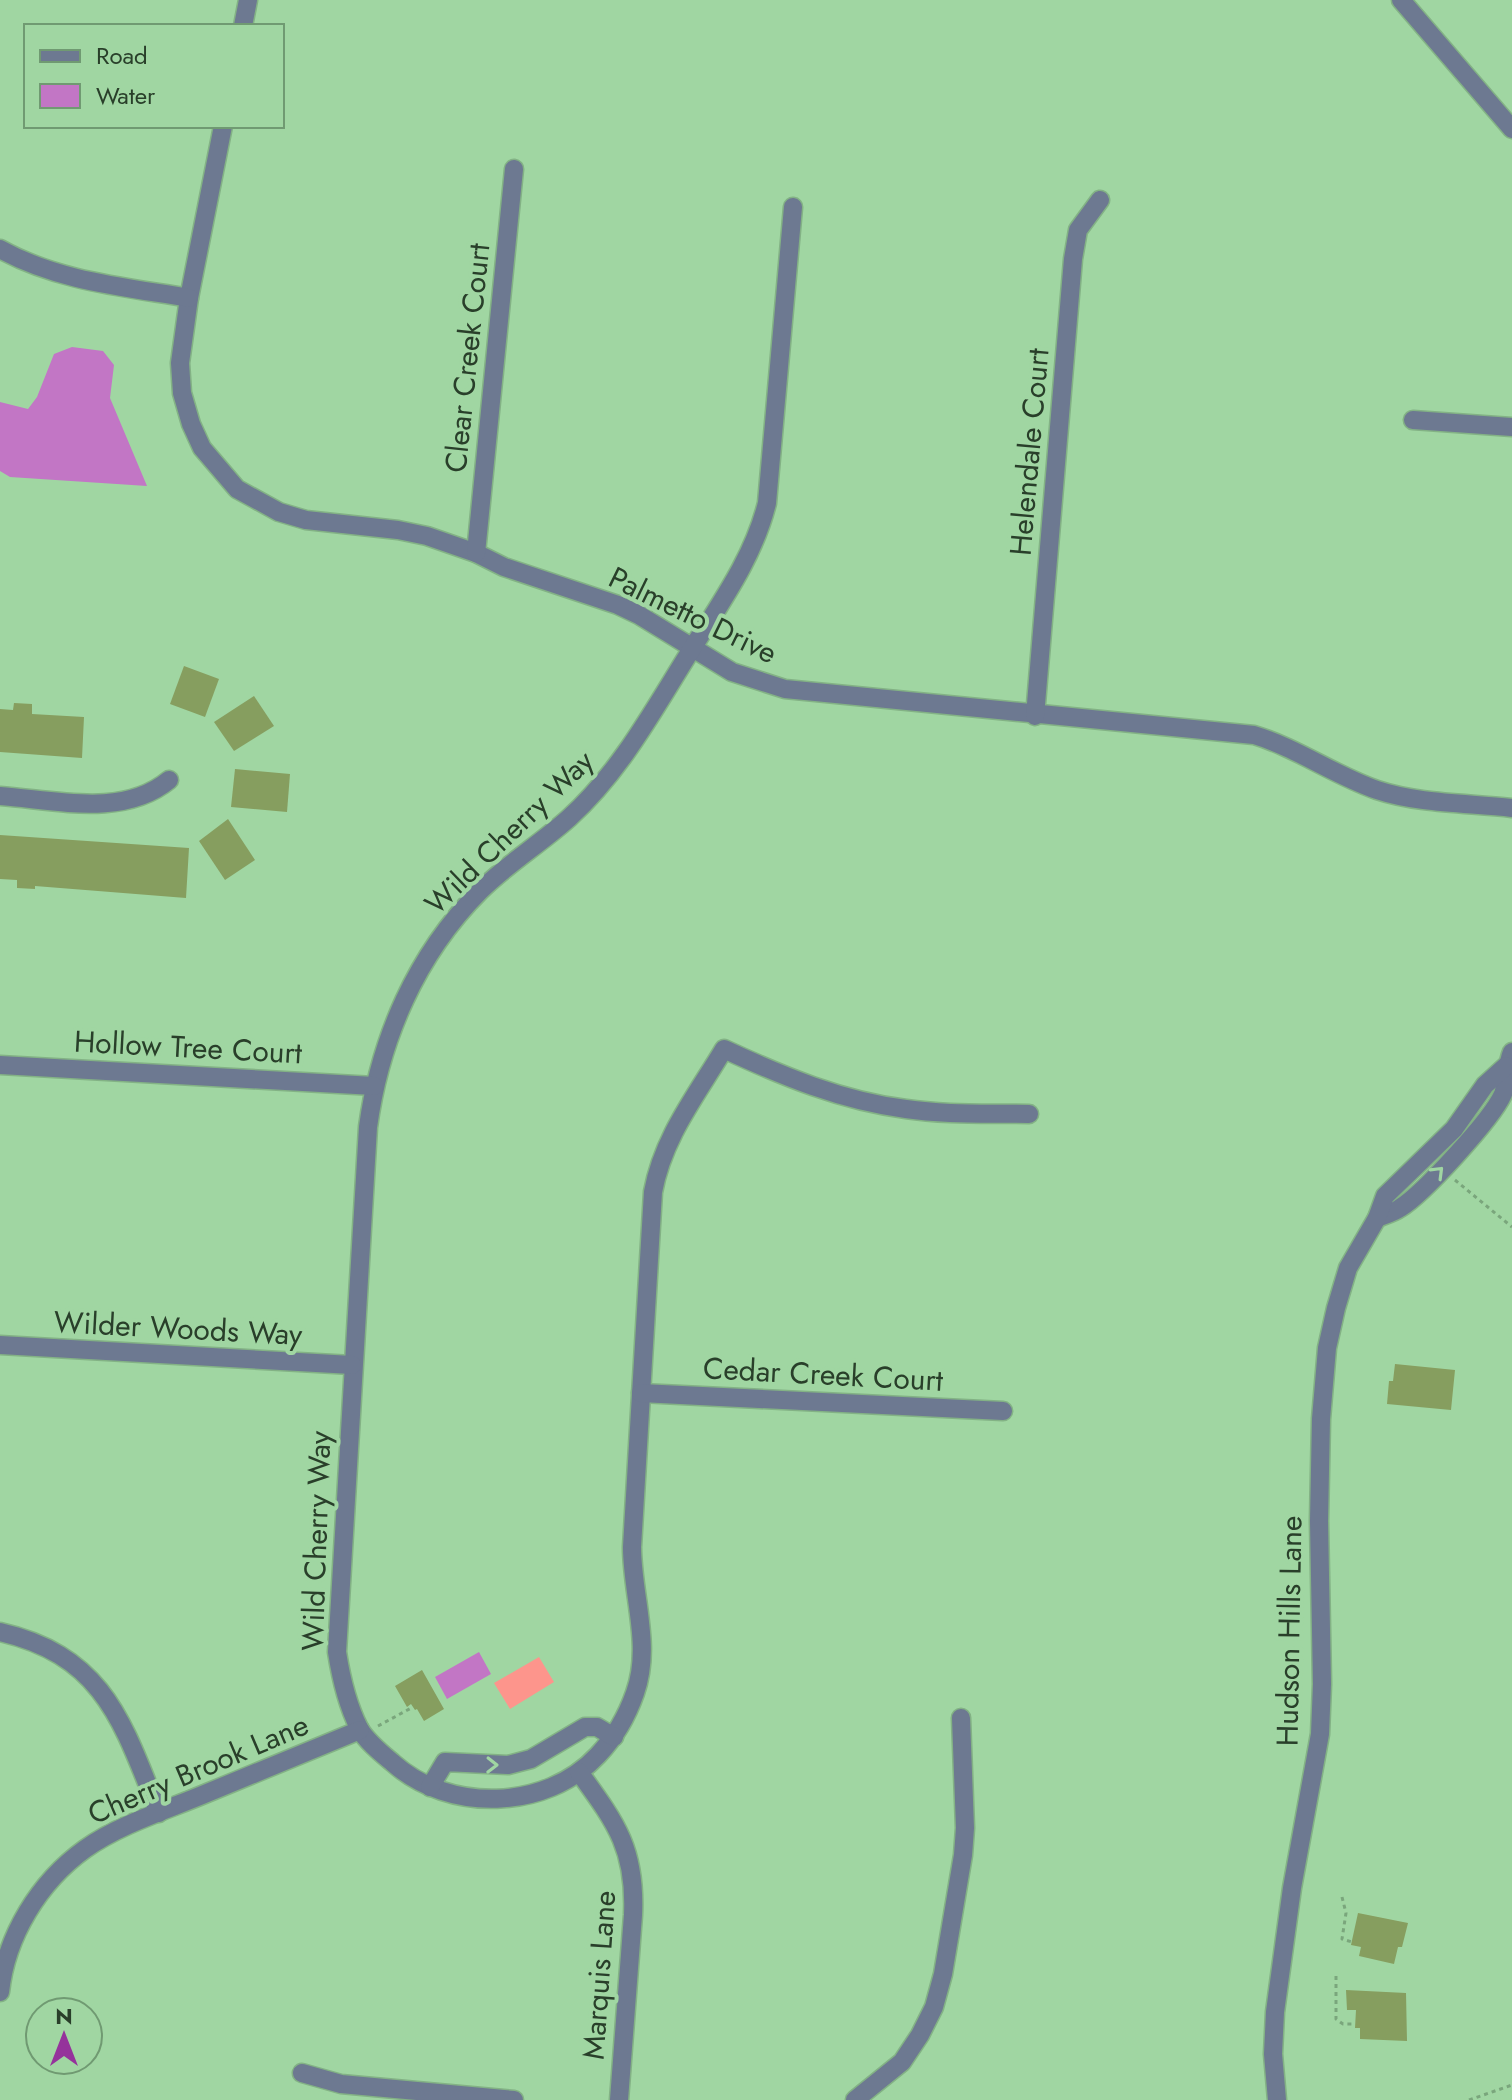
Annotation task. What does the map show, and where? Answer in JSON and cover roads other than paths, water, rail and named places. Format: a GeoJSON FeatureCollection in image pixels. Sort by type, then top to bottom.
{"type":"FeatureCollection","features":[{"type":"Feature","properties":{"kind":"street"},"geometry":{"type":"LineString","coordinates":[[243,24],[248,0]]}},
{"type":"Feature","properties":{"kind":"street"},"geometry":{"type":"LineString","coordinates":[[1401,0],[1512,129]]}},
{"type":"Feature","properties":{"kind":"street","name":"Palmetto Drive"},"geometry":{"type":"LineString","coordinates":[[223,128],[189,298],[180,363],[185,403],[202,448],[237,489],[279,512],[306,520],[427,536],[476,553],[504,567],[618,605],[732,672],[785,689],[1035,716],[1254,735],[1279,743],[1381,791],[1415,798],[1512,808]]}},
{"type":"Feature","properties":{"kind":"street","name":"Clear Creek Court"},"geometry":{"type":"LineString","coordinates":[[476,553],[514,169]]}},
{"type":"Feature","properties":{"kind":"street","name":"Helendale Court"},"geometry":{"type":"LineString","coordinates":[[1035,716],[1073,259],[1078,230],[1100,200]]}},
{"type":"Feature","properties":{"kind":"street","name":"Wild Cherry Way"},"geometry":{"type":"LineString","coordinates":[[793,207],[767,503],[762,524],[743,566],[646,724],[609,777],[569,818],[479,892],[437,941],[412,982],[394,1022],[374,1086],[368,1127],[352,1365],[337,1652],[342,1684],[367,1729],[399,1769],[430,1787],[484,1800],[510,1798],[558,1784],[597,1757],[614,1737],[636,1690],[642,1637],[632,1571],[632,1547],[653,1192],[657,1170],[678,1121],[724,1049],[768,1069],[868,1102],[906,1109],[1029,1114]]}},
{"type":"Feature","properties":{"kind":"street"},"geometry":{"type":"LineString","coordinates":[[0,249],[21,261],[68,277],[189,298]]}},
{"type":"Feature","properties":{"kind":"street"},"geometry":{"type":"LineString","coordinates":[[1413,420],[1512,427]]}},
{"type":"Feature","properties":{"kind":"street"},"geometry":{"type":"LineString","coordinates":[[0,796],[99,804],[146,796],[169,780]]}},
{"type":"Feature","properties":{"kind":"street","name":"Hudson Hills Lane"},"geometry":{"type":"LineString","coordinates":[[1277,2100],[1273,2054],[1275,2012],[1292,1888],[1320,1734],[1320,1446],[1327,1348],[1348,1268],[1377,1218],[1385,1196],[1454,1129],[1485,1085],[1509,1059]]}},
{"type":"Feature","properties":{"kind":"street","name":"Hollow Tree Court"},"geometry":{"type":"LineString","coordinates":[[0,1065],[374,1086]]}},
{"type":"Feature","properties":{"kind":"street","name":"Wilder Woods Way"},"geometry":{"type":"LineString","coordinates":[[0,1345],[352,1365]]}},
{"type":"Feature","properties":{"kind":"street","name":"Cedar Creek Court"},"geometry":{"type":"LineString","coordinates":[[641,1393],[1003,1411]]}},
{"type":"Feature","properties":{"kind":"street"},"geometry":{"type":"LineString","coordinates":[[0,1632],[50,1648],[91,1679],[123,1724],[159,1813]]}},
{"type":"Feature","properties":{"kind":"street"},"geometry":{"type":"LineString","coordinates":[[855,2100],[902,2062],[934,2007],[943,1974],[963,1855],[961,1718]]}},
{"type":"Feature","properties":{"kind":"street"},"geometry":{"type":"LineString","coordinates":[[430,1787],[445,1762],[496,1765],[531,1759],[585,1727],[597,1727],[614,1737]]}},
{"type":"Feature","properties":{"kind":"street","name":"Cherry Brook Lane"},"geometry":{"type":"LineString","coordinates":[[0,1992],[18,1928],[45,1886],[86,1848],[159,1813],[367,1729]]}},
{"type":"Feature","properties":{"kind":"street","name":"Marquis Lane"},"geometry":{"type":"LineString","coordinates":[[579,1772],[611,1816],[631,1862],[633,1915],[619,2100]]}},
{"type":"Feature","properties":{"kind":"street"},"geometry":{"type":"LineString","coordinates":[[302,2073],[341,2084],[514,2100]]}},
{"type":"Feature","properties":{"kind":"water"},"geometry":{"type":"Polygon","coordinates":[[[72,347],[103,351],[114,365],[110,398],[147,486],[10,477],[0,471],[0,402],[28,409],[37,397],[54,354],[72,347]]]}},
{"type":"Feature","properties":{"kind":"water"},"geometry":{"type":"Polygon","coordinates":[[[479,1652],[491,1674],[447,1699],[435,1677],[479,1652]]]}}]}
